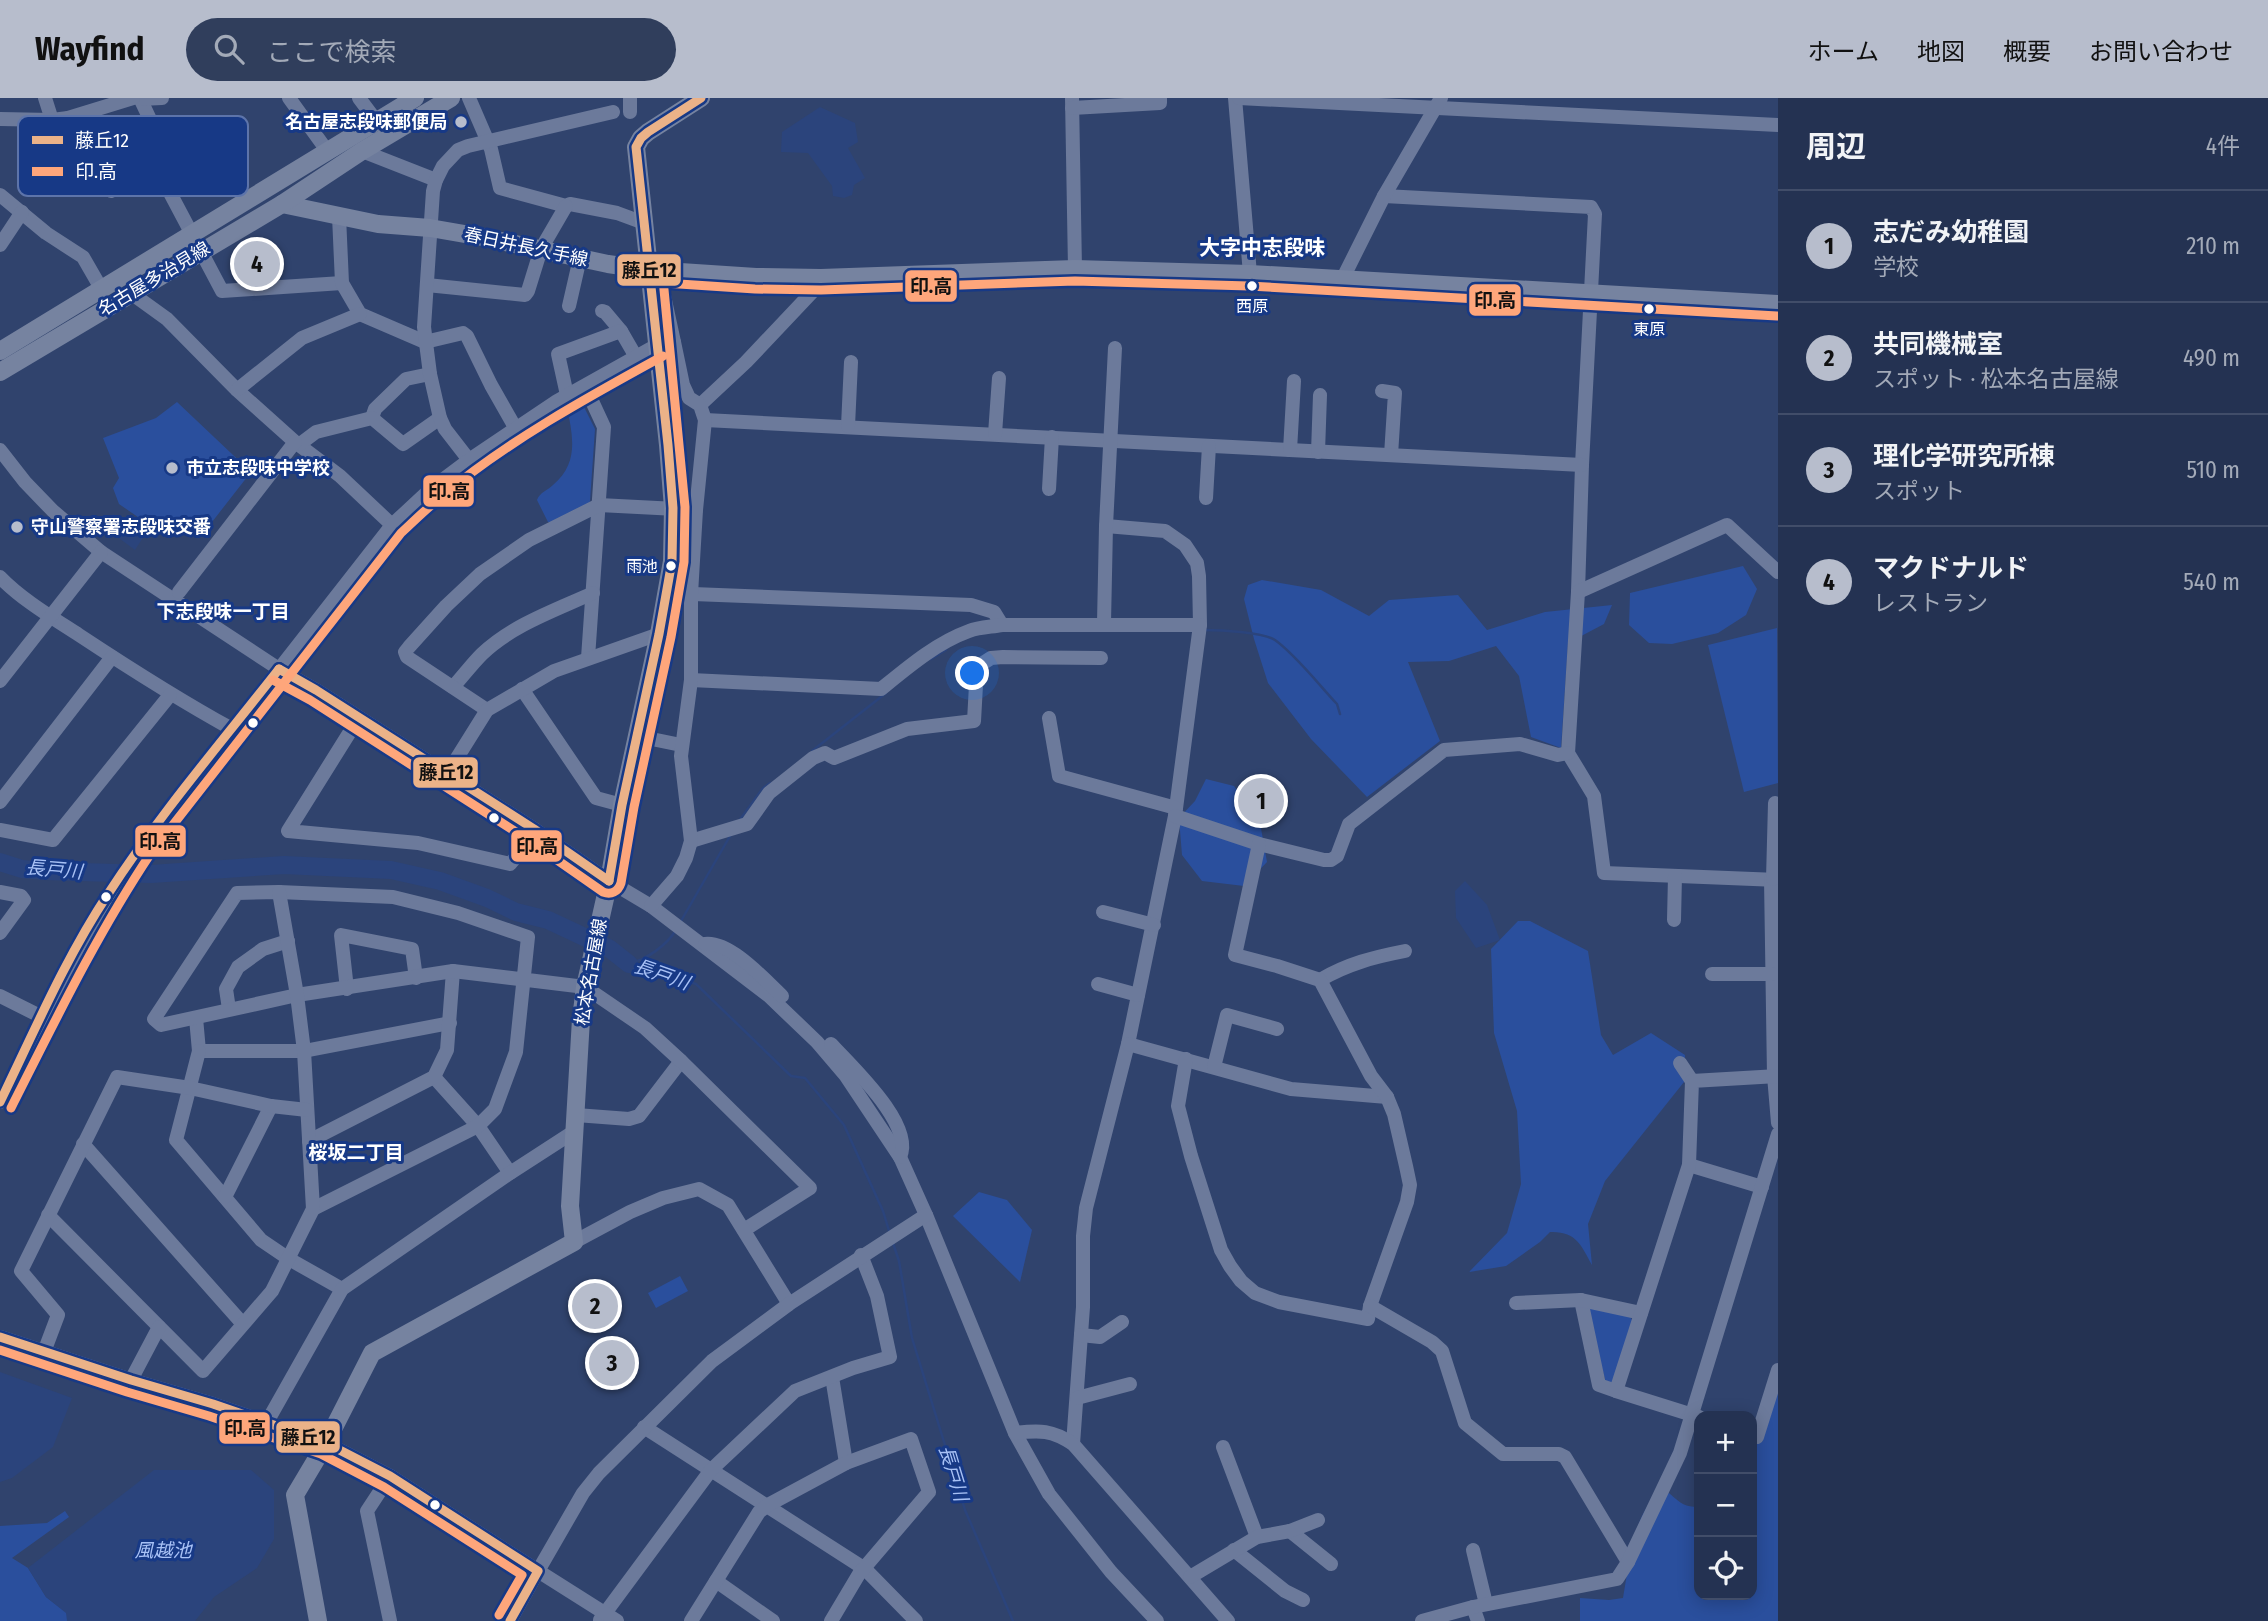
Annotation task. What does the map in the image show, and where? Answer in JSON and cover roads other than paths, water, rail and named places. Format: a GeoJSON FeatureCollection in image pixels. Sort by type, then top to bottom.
{"type":"FeatureCollection","features":[{"type":"Feature","properties":{"kind":"main road","name":"名古屋多治見線"},"geometry":{"type":"LineString","coordinates":[[0,372],[131,293],[196,242],[328,152],[415,98]]}},
{"type":"Feature","properties":{"kind":"main road","name":"名古屋多治見線"},"geometry":{"type":"LineString","coordinates":[[0,351],[102,290],[196,242],[282,204],[362,151],[451,98]]}},
{"type":"Feature","properties":{"kind":"main road","name":"松本名古屋線"},"geometry":{"type":"LineString","coordinates":[[574,1242],[569,1206],[585,987],[609,881],[622,804],[672,561],[673,508],[666,343],[650,279],[636,147],[648,132],[701,98]]}},
{"type":"Feature","properties":{"kind":"main road","name":"春日井長久手線"},"geometry":{"type":"LineString","coordinates":[[282,204],[378,224],[430,228],[482,237],[580,258],[650,279],[821,278],[1075,269],[1250,274],[1778,304]]}},
{"type":"Feature","properties":{"kind":"main road"},"geometry":{"type":"LineString","coordinates":[[318,1621],[295,1495],[326,1443],[372,1353],[574,1242]]}},
{"type":"Feature","properties":{"kind":"street"},"geometry":{"type":"LineString","coordinates":[[45,98],[51,116]]}},
{"type":"Feature","properties":{"kind":"street"},"geometry":{"type":"LineString","coordinates":[[75,116],[138,98],[162,98]]}},
{"type":"Feature","properties":{"kind":"street"},"geometry":{"type":"LineString","coordinates":[[138,98],[147,116]]}},
{"type":"Feature","properties":{"kind":"street"},"geometry":{"type":"LineString","coordinates":[[289,98],[328,152]]}},
{"type":"Feature","properties":{"kind":"street"},"geometry":{"type":"LineString","coordinates":[[359,98],[377,122]]}},
{"type":"Feature","properties":{"kind":"street"},"geometry":{"type":"LineString","coordinates":[[469,98],[488,141],[500,188],[566,206],[570,204],[617,213],[644,223]]}},
{"type":"Feature","properties":{"kind":"street"},"geometry":{"type":"LineString","coordinates":[[1075,269],[1072,103],[1160,103],[1160,98]]}},
{"type":"Feature","properties":{"kind":"street"},"geometry":{"type":"LineString","coordinates":[[1250,274],[1237,98],[1438,103],[1778,125]]}},
{"type":"Feature","properties":{"kind":"street"},"geometry":{"type":"LineString","coordinates":[[1342,280],[1384,196],[1438,103]]}},
{"type":"Feature","properties":{"kind":"street"},"geometry":{"type":"LineString","coordinates":[[469,460],[445,429],[440,418],[425,342],[430,228],[436,180],[443,166],[458,150],[613,112]]}},
{"type":"Feature","properties":{"kind":"street"},"geometry":{"type":"LineString","coordinates":[[0,119],[18,119]]}},
{"type":"Feature","properties":{"kind":"street"},"geometry":{"type":"LineString","coordinates":[[362,151],[436,180]]}},
{"type":"Feature","properties":{"kind":"street"},"geometry":{"type":"LineString","coordinates":[[0,195],[47,233],[83,257],[102,290]]}},
{"type":"Feature","properties":{"kind":"street"},"geometry":{"type":"LineString","coordinates":[[172,196],[222,291],[342,283]]}},
{"type":"Feature","properties":{"kind":"street"},"geometry":{"type":"LineString","coordinates":[[1384,196],[1591,207],[1595,214],[1568,753],[1594,796],[1604,873],[1774,879]]}},
{"type":"Feature","properties":{"kind":"street"},"geometry":{"type":"LineString","coordinates":[[427,285],[525,295],[541,250],[566,206]]}},
{"type":"Feature","properties":{"kind":"street"},"geometry":{"type":"LineString","coordinates":[[0,245],[22,212]]}},
{"type":"Feature","properties":{"kind":"street"},"geometry":{"type":"LineString","coordinates":[[339,216],[342,283],[360,314],[425,342],[463,333],[516,429]]}},
{"type":"Feature","properties":{"kind":"street"},"geometry":{"type":"LineString","coordinates":[[569,306],[580,258]]}},
{"type":"Feature","properties":{"kind":"street"},"geometry":{"type":"LineString","coordinates":[[700,405],[746,362],[815,289],[821,278]]}},
{"type":"Feature","properties":{"kind":"street"},"geometry":{"type":"LineString","coordinates":[[131,293],[166,319],[237,390],[340,476],[392,525]]}},
{"type":"Feature","properties":{"kind":"street"},"geometry":{"type":"LineString","coordinates":[[602,312],[605,312],[621,331],[636,357]]}},
{"type":"Feature","properties":{"kind":"street"},"geometry":{"type":"LineString","coordinates":[[237,390],[302,338],[360,314]]}},
{"type":"Feature","properties":{"kind":"street"},"geometry":{"type":"LineString","coordinates":[[567,395],[558,354],[621,331]]}},
{"type":"Feature","properties":{"kind":"street"},"geometry":{"type":"LineString","coordinates":[[0,1102],[79,946],[110,892],[141,846],[392,525],[433,487],[469,460],[567,395],[666,343],[689,398],[700,405],[705,420],[691,594],[691,680],[681,746],[691,841],[677,876],[651,906]]}},
{"type":"Feature","properties":{"kind":"street"},"geometry":{"type":"LineString","coordinates":[[1104,623],[1115,348]]}},
{"type":"Feature","properties":{"kind":"street"},"geometry":{"type":"LineString","coordinates":[[848,426],[851,362]]}},
{"type":"Feature","properties":{"kind":"street"},"geometry":{"type":"LineString","coordinates":[[372,418],[374,409],[406,379],[430,374]]}},
{"type":"Feature","properties":{"kind":"street"},"geometry":{"type":"LineString","coordinates":[[995,434],[999,378]]}},
{"type":"Feature","properties":{"kind":"street"},"geometry":{"type":"LineString","coordinates":[[1290,450],[1294,381]]}},
{"type":"Feature","properties":{"kind":"street"},"geometry":{"type":"LineString","coordinates":[[584,386],[604,427],[588,658]]}},
{"type":"Feature","properties":{"kind":"street"},"geometry":{"type":"LineString","coordinates":[[1382,391],[1395,393],[1391,455]]}},
{"type":"Feature","properties":{"kind":"street"},"geometry":{"type":"LineString","coordinates":[[1318,452],[1320,395]]}},
{"type":"Feature","properties":{"kind":"street"},"geometry":{"type":"LineString","coordinates":[[372,418],[402,444],[440,418]]}},
{"type":"Feature","properties":{"kind":"street"},"geometry":{"type":"LineString","coordinates":[[179,592],[298,443],[316,432],[372,418]]}},
{"type":"Feature","properties":{"kind":"street"},"geometry":{"type":"LineString","coordinates":[[705,420],[1582,465]]}},
{"type":"Feature","properties":{"kind":"street"},"geometry":{"type":"LineString","coordinates":[[1049,489],[1052,437]]}},
{"type":"Feature","properties":{"kind":"street"},"geometry":{"type":"LineString","coordinates":[[1206,498],[1209,446]]}},
{"type":"Feature","properties":{"kind":"street"},"geometry":{"type":"LineString","coordinates":[[0,450],[25,482],[53,511],[102,552],[279,669],[316,690],[651,906],[701,945],[714,943],[743,960],[827,1040],[897,1122],[903,1149],[900,1157],[1015,1433],[1049,1494],[1111,1572],[1157,1621]]}},
{"type":"Feature","properties":{"kind":"street"},"geometry":{"type":"LineString","coordinates":[[487,710],[407,657],[405,652],[480,573],[529,540],[600,505],[696,510]]}},
{"type":"Feature","properties":{"kind":"street"},"geometry":{"type":"LineString","coordinates":[[1578,592],[1727,524],[1778,572]]}},
{"type":"Feature","properties":{"kind":"street"},"geometry":{"type":"LineString","coordinates":[[1073,1444],[1086,1208],[1128,1044],[1154,925],[1176,812],[1199,630],[1199,576],[1196,564],[1185,545],[1164,531],[1106,526]]}},
{"type":"Feature","properties":{"kind":"street"},"geometry":{"type":"LineString","coordinates":[[0,681],[102,552]]}},
{"type":"Feature","properties":{"kind":"street"},"geometry":{"type":"LineString","coordinates":[[1,580],[111,657],[170,695],[232,729]]}},
{"type":"Feature","properties":{"kind":"street"},"geometry":{"type":"LineString","coordinates":[[453,687],[482,654],[503,637],[545,614],[593,593]]}},
{"type":"Feature","properties":{"kind":"street"},"geometry":{"type":"LineString","coordinates":[[667,593],[971,605],[993,612],[1002,625]]}},
{"type":"Feature","properties":{"kind":"street"},"geometry":{"type":"LineString","coordinates":[[691,680],[881,688],[948,640],[971,630],[1002,625],[1104,623],[1199,630]]}},
{"type":"Feature","properties":{"kind":"street"},"geometry":{"type":"LineString","coordinates":[[447,774],[487,710],[554,671],[659,634]]}},
{"type":"Feature","properties":{"kind":"street"},"geometry":{"type":"LineString","coordinates":[[0,802],[111,657]]}},
{"type":"Feature","properties":{"kind":"street"},"geometry":{"type":"LineString","coordinates":[[691,841],[747,824],[769,793],[813,758],[825,753],[834,758],[907,729],[974,721],[977,667],[991,658],[1101,658]]}},
{"type":"Feature","properties":{"kind":"street"},"geometry":{"type":"LineString","coordinates":[[522,689],[596,798],[622,804]]}},
{"type":"Feature","properties":{"kind":"street"},"geometry":{"type":"LineString","coordinates":[[0,830],[53,839],[170,695]]}},
{"type":"Feature","properties":{"kind":"street"},"geometry":{"type":"LineString","coordinates":[[1049,718],[1059,776],[1176,812],[1259,844],[1324,860],[1337,856],[1349,824],[1444,750],[1520,744],[1558,755],[1568,753]]}},
{"type":"Feature","properties":{"kind":"street"},"geometry":{"type":"LineString","coordinates":[[358,719],[288,831],[418,843],[510,864],[527,844],[534,830]]}},
{"type":"Feature","properties":{"kind":"street"},"geometry":{"type":"LineString","coordinates":[[637,736],[681,746]]}},
{"type":"Feature","properties":{"kind":"street"},"geometry":{"type":"LineString","coordinates":[[1775,803],[1772,974],[1778,1123]]}},
{"type":"Feature","properties":{"kind":"street"},"geometry":{"type":"LineString","coordinates":[[1186,1059],[1178,1106],[1221,1250],[1241,1281],[1255,1293],[1292,1305],[1368,1319],[1370,1306],[1407,1202],[1410,1185],[1394,1114],[1320,980],[1235,955],[1259,844]]}},
{"type":"Feature","properties":{"kind":"street"},"geometry":{"type":"LineString","coordinates":[[1674,920],[1675,876]]}},
{"type":"Feature","properties":{"kind":"street"},"geometry":{"type":"LineString","coordinates":[[0,892],[21,896],[24,900],[0,933]]}},
{"type":"Feature","properties":{"kind":"street"},"geometry":{"type":"LineString","coordinates":[[48,1215],[203,1371],[272,1291],[313,1209],[298,995],[279,892]]}},
{"type":"Feature","properties":{"kind":"street"},"geometry":{"type":"LineString","coordinates":[[313,1209],[478,1126],[495,1109],[516,1052],[523,979],[528,937],[458,913],[393,897],[237,893],[154,1019],[161,1025],[298,995],[453,971],[523,979],[585,987],[645,1028],[810,1188],[744,1230]]}},
{"type":"Feature","properties":{"kind":"street"},"geometry":{"type":"LineString","coordinates":[[1103,912],[1154,925]]}},
{"type":"Feature","properties":{"kind":"street"},"geometry":{"type":"LineString","coordinates":[[347,989],[341,935],[412,949],[416,978]]}},
{"type":"Feature","properties":{"kind":"street"},"geometry":{"type":"LineString","coordinates":[[229,1009],[226,989],[238,967],[263,949],[288,941]]}},
{"type":"Feature","properties":{"kind":"street"},"geometry":{"type":"LineString","coordinates":[[1320,980],[1368,958],[1405,951]]}},
{"type":"Feature","properties":{"kind":"street"},"geometry":{"type":"LineString","coordinates":[[309,1141],[434,1077],[447,1050],[453,971]]}},
{"type":"Feature","properties":{"kind":"street"},"geometry":{"type":"LineString","coordinates":[[1712,974],[1772,974]]}},
{"type":"Feature","properties":{"kind":"street"},"geometry":{"type":"LineString","coordinates":[[1098,984],[1138,995]]}},
{"type":"Feature","properties":{"kind":"street"},"geometry":{"type":"LineString","coordinates":[[0,996],[42,1017]]}},
{"type":"Feature","properties":{"kind":"street"},"geometry":{"type":"LineString","coordinates":[[1214,1067],[1227,1015],[1277,1029]]}},
{"type":"Feature","properties":{"kind":"street"},"geometry":{"type":"LineString","coordinates":[[196,1018],[199,1051],[176,1140],[261,1240],[342,1289]]}},
{"type":"Feature","properties":{"kind":"street"},"geometry":{"type":"LineString","coordinates":[[199,1051],[304,1051],[450,1023]]}},
{"type":"Feature","properties":{"kind":"street"},"geometry":{"type":"LineString","coordinates":[[1128,1044],[1291,1089],[1387,1097]]}},
{"type":"Feature","properties":{"kind":"street"},"geometry":{"type":"LineString","coordinates":[[267,1422],[342,1289],[510,1173],[575,1123],[639,1116],[681,1061]]}},
{"type":"Feature","properties":{"kind":"street"},"geometry":{"type":"LineString","coordinates":[[1616,1391],[1689,1165],[1692,1081],[1680,1063]]}},
{"type":"Feature","properties":{"kind":"street"},"geometry":{"type":"LineString","coordinates":[[1692,1081],[1776,1076]]}},
{"type":"Feature","properties":{"kind":"street"},"geometry":{"type":"LineString","coordinates":[[44,1352],[58,1315],[21,1271],[117,1077],[190,1088],[271,1106],[307,1110]]}},
{"type":"Feature","properties":{"kind":"street"},"geometry":{"type":"LineString","coordinates":[[434,1077],[478,1126],[510,1173]]}},
{"type":"Feature","properties":{"kind":"street"},"geometry":{"type":"LineString","coordinates":[[225,1197],[271,1106]]}},
{"type":"Feature","properties":{"kind":"street"},"geometry":{"type":"LineString","coordinates":[[1697,1411],[1778,1134]]}},
{"type":"Feature","properties":{"kind":"street"},"geometry":{"type":"LineString","coordinates":[[83,1144],[242,1323]]}},
{"type":"Feature","properties":{"kind":"street"},"geometry":{"type":"LineString","coordinates":[[1689,1165],[1762,1187]]}},
{"type":"Feature","properties":{"kind":"street"},"geometry":{"type":"LineString","coordinates":[[574,1242],[663,1198],[699,1189],[728,1205],[789,1304]]}},
{"type":"Feature","properties":{"kind":"street"},"geometry":{"type":"LineString","coordinates":[[510,1621],[583,1493],[644,1427],[712,1361],[860,1255],[926,1215]]}},
{"type":"Feature","properties":{"kind":"street"},"geometry":{"type":"LineString","coordinates":[[0,1337],[213,1404],[326,1443],[390,1476],[538,1571],[607,1619],[711,1470],[795,1391],[890,1357],[877,1296],[860,1255]]}},
{"type":"Feature","properties":{"kind":"street"},"geometry":{"type":"LineString","coordinates":[[1516,1303],[1581,1300],[1641,1313]]}},
{"type":"Feature","properties":{"kind":"street"},"geometry":{"type":"LineString","coordinates":[[1581,1300],[1599,1385],[1694,1415]]}},
{"type":"Feature","properties":{"kind":"street"},"geometry":{"type":"LineString","coordinates":[[1370,1306],[1432,1342],[1442,1351],[1465,1423],[1503,1454],[1559,1454],[1565,1457],[1628,1562]]}},
{"type":"Feature","properties":{"kind":"street"},"geometry":{"type":"LineString","coordinates":[[1081,1335],[1100,1337],[1122,1322]]}},
{"type":"Feature","properties":{"kind":"street"},"geometry":{"type":"LineString","coordinates":[[131,1380],[159,1327]]}},
{"type":"Feature","properties":{"kind":"street"},"geometry":{"type":"LineString","coordinates":[[1757,1437],[1778,1370]]}},
{"type":"Feature","properties":{"kind":"street"},"geometry":{"type":"LineString","coordinates":[[832,1377],[846,1463]]}},
{"type":"Feature","properties":{"kind":"street"},"geometry":{"type":"LineString","coordinates":[[1077,1398],[1130,1384]]}},
{"type":"Feature","properties":{"kind":"street"},"geometry":{"type":"LineString","coordinates":[[1422,1621],[1479,1606],[1617,1579],[1628,1562],[1694,1421]]}},
{"type":"Feature","properties":{"kind":"street"},"geometry":{"type":"LineString","coordinates":[[644,1427],[865,1569],[916,1621]]}},
{"type":"Feature","properties":{"kind":"street"},"geometry":{"type":"LineString","coordinates":[[1015,1433],[1038,1430],[1059,1434],[1073,1444],[1228,1621]]}},
{"type":"Feature","properties":{"kind":"street"},"geometry":{"type":"LineString","coordinates":[[691,1621],[759,1512],[846,1463],[911,1439],[930,1488],[929,1492],[865,1569],[831,1621]]}},
{"type":"Feature","properties":{"kind":"street"},"geometry":{"type":"LineString","coordinates":[[1223,1447],[1257,1536]]}},
{"type":"Feature","properties":{"kind":"street"},"geometry":{"type":"LineString","coordinates":[[390,1476],[367,1511],[390,1621]]}},
{"type":"Feature","properties":{"kind":"street"},"geometry":{"type":"LineString","coordinates":[[1190,1577],[1257,1536],[1290,1531],[1318,1520]]}},
{"type":"Feature","properties":{"kind":"street"},"geometry":{"type":"LineString","coordinates":[[1290,1531],[1332,1564]]}},
{"type":"Feature","properties":{"kind":"street"},"geometry":{"type":"LineString","coordinates":[[1234,1550],[1285,1591],[1303,1600]]}},
{"type":"Feature","properties":{"kind":"street"},"geometry":{"type":"LineString","coordinates":[[1473,1550],[1478,1621]]}},
{"type":"Feature","properties":{"kind":"street"},"geometry":{"type":"LineString","coordinates":[[716,1581],[773,1621]]}},
{"type":"Feature","properties":{"kind":"water"},"geometry":{"type":"Polygon","coordinates":[[[820,107],[855,123],[858,142],[848,148],[865,178],[854,185],[852,195],[844,198],[833,196],[832,186],[808,153],[781,152],[782,132],[820,107]]]}},
{"type":"Feature","properties":{"kind":"water"},"geometry":{"type":"Polygon","coordinates":[[[113,514],[144,536],[135,550],[104,527],[113,514]]]}},
{"type":"Feature","properties":{"kind":"water"},"geometry":{"type":"Polygon","coordinates":[[[1465,881],[1487,905],[1500,940],[1476,948],[1456,918],[1455,891],[1465,881]]]}},
{"type":"Feature","properties":{"kind":"water"},"geometry":{"type":"Polygon","coordinates":[[[0,1372],[72,1398],[53,1447],[12,1478],[0,1482],[0,1372]]]}},
{"type":"Feature","properties":{"kind":"water","name":"風越池"},"geometry":{"type":"Polygon","coordinates":[[[154,1470],[251,1470],[274,1490],[274,1539],[257,1568],[214,1597],[195,1621],[67,1621],[66,1613],[46,1597],[28,1568],[154,1470]]]}},
{"type":"Feature","properties":{"kind":"waterway"},"geometry":{"type":"LineString","coordinates":[[1204,630],[1251,633],[1275,640],[1337,704],[1340,714]]}},
{"type":"Feature","properties":{"kind":"waterway"},"geometry":{"type":"LineString","coordinates":[[931,659],[946,650]]}},
{"type":"Feature","properties":{"kind":"waterway"},"geometry":{"type":"LineString","coordinates":[[812,751],[886,693]]}},
{"type":"Feature","properties":{"kind":"waterway"},"geometry":{"type":"LineString","coordinates":[[739,821],[763,788],[770,783]]}},
{"type":"Feature","properties":{"kind":"waterway"},"geometry":{"type":"LineString","coordinates":[[681,921],[730,836]]}},
{"type":"Feature","properties":{"kind":"waterway","name":"長戸川"},"geometry":{"type":"LineString","coordinates":[[0,862],[22,869],[44,871],[151,874],[284,865],[391,870],[440,881],[516,912],[548,920],[610,949],[629,964]]}},
{"type":"Feature","properties":{"kind":"waterway"},"geometry":{"type":"LineString","coordinates":[[629,964],[656,951],[676,930]]}},
{"type":"Feature","properties":{"kind":"waterway","name":"長戸川"},"geometry":{"type":"LineString","coordinates":[[632,965],[696,984],[791,1076],[805,1078],[844,1125],[883,1211],[890,1234]]}},
{"type":"Feature","properties":{"kind":"waterway","name":"長戸川"},"geometry":{"type":"LineString","coordinates":[[893,1243],[899,1261],[912,1338],[965,1510],[1013,1621]]}},
{"type":"Feature","properties":{"kind":"place","name":"名古屋志段味郵便局"},"geometry":{"type":"Point","coordinates":[461,122]}},
{"type":"Feature","properties":{"kind":"place","name":"マクドナルド"},"geometry":{"type":"Point","coordinates":[257,264]}},
{"type":"Feature","properties":{"kind":"place","name":"西原"},"geometry":{"type":"Point","coordinates":[1252,286]}},
{"type":"Feature","properties":{"kind":"place","name":"東原"},"geometry":{"type":"Point","coordinates":[1649,309]}},
{"type":"Feature","properties":{"kind":"place","name":"市立志段味中学校"},"geometry":{"type":"Point","coordinates":[172,468]}},
{"type":"Feature","properties":{"kind":"place","name":"守山警察署志段味交番"},"geometry":{"type":"Point","coordinates":[17,527]}},
{"type":"Feature","properties":{"kind":"place","name":"雨池"},"geometry":{"type":"Point","coordinates":[671,566]}},
{"type":"Feature","properties":{"kind":"place","name":"志だみ幼稚園"},"geometry":{"type":"Point","coordinates":[1261,801]}},
{"type":"Feature","properties":{"kind":"place","name":"共同機械室"},"geometry":{"type":"Point","coordinates":[595,1306]}},
{"type":"Feature","properties":{"kind":"place","name":"理化学研究所棟"},"geometry":{"type":"Point","coordinates":[612,1363]}},
{"type":"Feature","properties":{"kind":"district","name":"大字中志段味"},"geometry":{"type":"Point","coordinates":[1262,248]}},
{"type":"Feature","properties":{"kind":"district","name":"下志段味一丁目"},"geometry":{"type":"Point","coordinates":[223,611]}},
{"type":"Feature","properties":{"kind":"district","name":"桜坂二丁目"},"geometry":{"type":"Point","coordinates":[356,1152]}}]}
